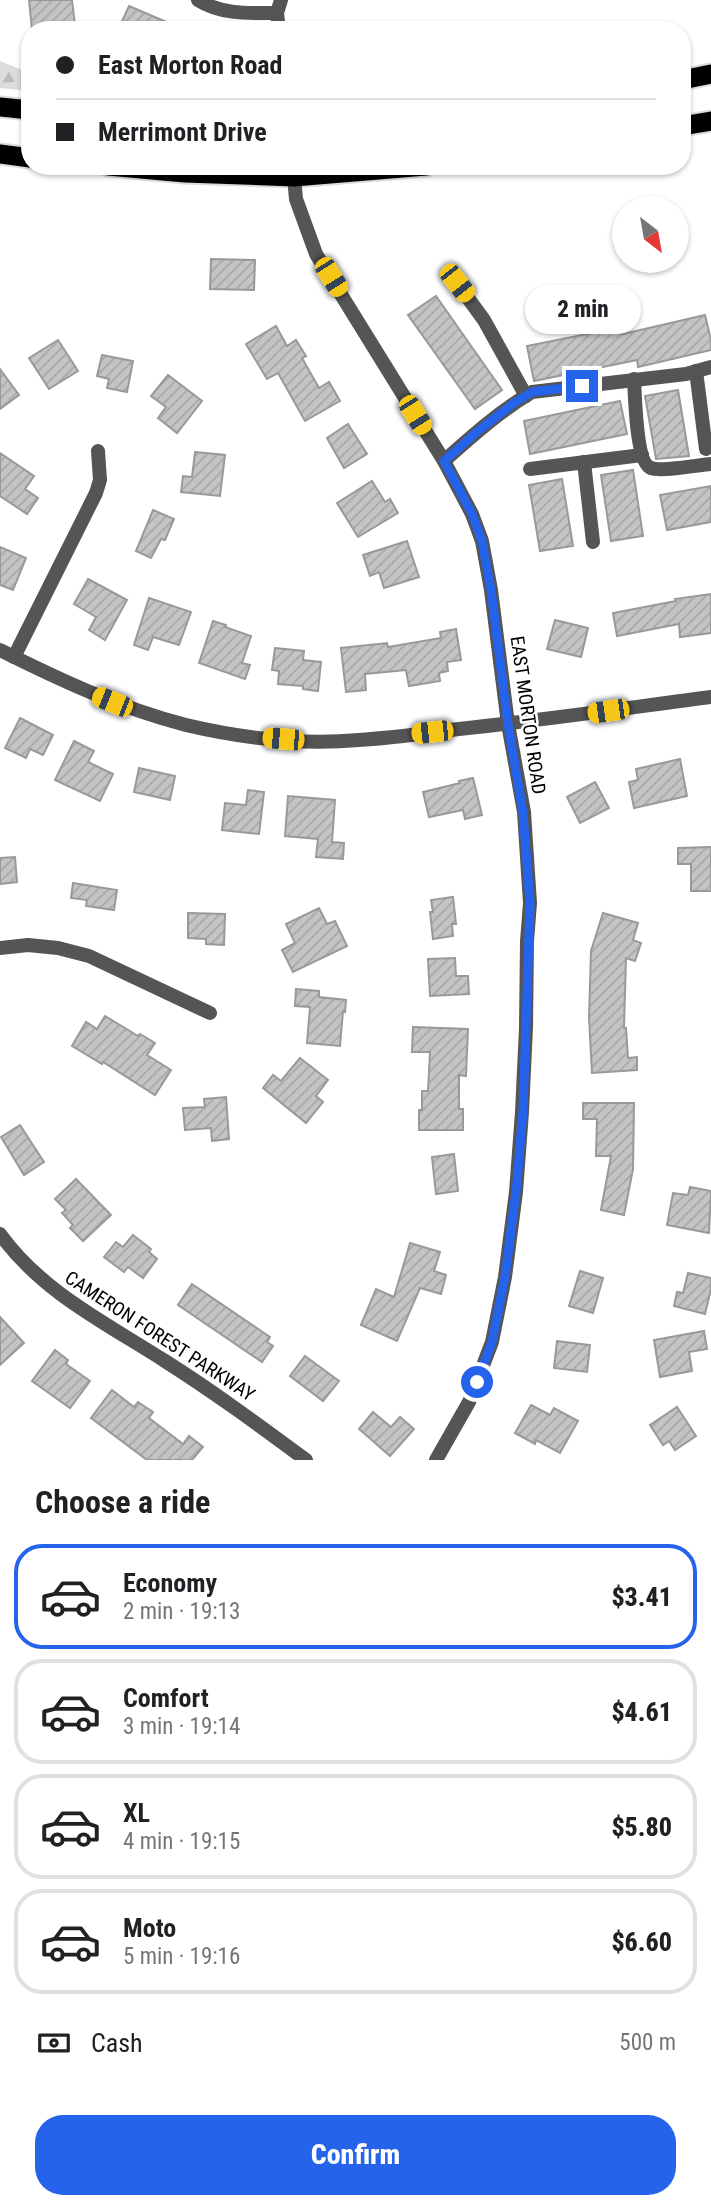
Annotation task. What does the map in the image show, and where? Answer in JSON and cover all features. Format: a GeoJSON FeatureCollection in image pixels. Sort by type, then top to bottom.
{"type":"FeatureCollection","features":[{"type":"Feature","properties":{"kind":"highway"},"geometry":{"type":"LineString","coordinates":[[691,78],[711,75]]}},
{"type":"Feature","properties":{"kind":"highway"},"geometry":{"type":"LineString","coordinates":[[0,107],[21,109]]}},
{"type":"Feature","properties":{"kind":"highway"},"geometry":{"type":"LineString","coordinates":[[691,124],[711,121]]}},
{"type":"Feature","properties":{"kind":"highway"},"geometry":{"type":"LineString","coordinates":[[0,154],[21,157]]}},
{"type":"Feature","properties":{"kind":"street"},"geometry":{"type":"LineString","coordinates":[[198,0],[222,10],[239,13],[279,6]]}},
{"type":"Feature","properties":{"kind":"street","name":"EAST MORTON ROAD"},"geometry":{"type":"LineString","coordinates":[[294,175],[296,199],[316,254],[444,461],[472,514],[482,541],[523,813],[530,903],[523,1112],[505,1277],[492,1342],[469,1402],[436,1460]]}},
{"type":"Feature","properties":{"kind":"street"},"geometry":{"type":"LineString","coordinates":[[457,283],[484,320],[526,396]]}},
{"type":"Feature","properties":{"kind":"street"},"geometry":{"type":"LineString","coordinates":[[444,461],[478,431],[532,392],[711,367]]}},
{"type":"Feature","properties":{"kind":"street"},"geometry":{"type":"LineString","coordinates":[[696,371],[706,449]]}},
{"type":"Feature","properties":{"kind":"street"},"geometry":{"type":"LineString","coordinates":[[634,379],[645,464],[650,468],[711,464]]}},
{"type":"Feature","properties":{"kind":"street"},"geometry":{"type":"LineString","coordinates":[[14,657],[96,493],[100,480],[98,451]]}},
{"type":"Feature","properties":{"kind":"street"},"geometry":{"type":"LineString","coordinates":[[530,469],[642,456]]}},
{"type":"Feature","properties":{"kind":"street"},"geometry":{"type":"LineString","coordinates":[[584,462],[593,542]]}},
{"type":"Feature","properties":{"kind":"street"},"geometry":{"type":"LineString","coordinates":[[0,650],[77,688],[130,709],[187,725],[246,736],[302,741],[357,741],[711,697]]}},
{"type":"Feature","properties":{"kind":"street"},"geometry":{"type":"LineString","coordinates":[[0,948],[29,945],[58,948],[89,956],[210,1013]]}},
{"type":"Feature","properties":{"kind":"street","name":"CAMERON FOREST PARKWAY"},"geometry":{"type":"LineString","coordinates":[[0,1234],[31,1271],[67,1300],[243,1413],[306,1460]]}},
{"type":"Feature","properties":{"kind":"green space"},"geometry":{"type":"Polygon","coordinates":[[[0,61],[21,69],[21,90],[0,88],[0,61]]]}},
{"type":"Feature","properties":{"kind":"building"},"geometry":{"type":"Polygon","coordinates":[[[29,0],[72,0],[75,21],[31,21],[29,0]]]}},
{"type":"Feature","properties":{"kind":"building"},"geometry":{"type":"Polygon","coordinates":[[[129,6],[164,21],[122,21],[129,6]]]}},
{"type":"Feature","properties":{"kind":"building"},"geometry":{"type":"Polygon","coordinates":[[[211,259],[255,260],[254,290],[210,289],[211,259]]]}},
{"type":"Feature","properties":{"kind":"building"},"geometry":{"type":"Polygon","coordinates":[[[436,296],[502,390],[475,409],[408,315],[436,296]]]}},
{"type":"Feature","properties":{"kind":"building"},"geometry":{"type":"Polygon","coordinates":[[[705,315],[711,350],[638,367],[637,360],[534,381],[527,346],[622,327],[623,334],[705,315]]]}},
{"type":"Feature","properties":{"kind":"building"},"geometry":{"type":"Polygon","coordinates":[[[276,326],[287,346],[296,340],[306,356],[302,358],[319,388],[329,382],[340,401],[305,421],[278,373],[267,379],[246,344],[276,326]]]}},
{"type":"Feature","properties":{"kind":"building"},"geometry":{"type":"Polygon","coordinates":[[[58,340],[78,371],[49,389],[29,358],[58,340]]]}},
{"type":"Feature","properties":{"kind":"building"},"geometry":{"type":"Polygon","coordinates":[[[102,355],[133,361],[127,392],[107,388],[109,379],[97,376],[102,355]]]}},
{"type":"Feature","properties":{"kind":"building"},"geometry":{"type":"Polygon","coordinates":[[[0,369],[19,395],[0,409],[0,369]]]}},
{"type":"Feature","properties":{"kind":"building"},"geometry":{"type":"Polygon","coordinates":[[[168,375],[202,401],[177,433],[158,418],[166,407],[151,396],[168,375]]]}},
{"type":"Feature","properties":{"kind":"building"},"geometry":{"type":"Polygon","coordinates":[[[678,390],[689,456],[656,459],[645,396],[678,390]]]}},
{"type":"Feature","properties":{"kind":"building"},"geometry":{"type":"Polygon","coordinates":[[[620,401],[627,434],[530,454],[524,421],[620,401]]]}},
{"type":"Feature","properties":{"kind":"building"},"geometry":{"type":"Polygon","coordinates":[[[348,424],[367,454],[344,468],[327,438],[348,424]]]}},
{"type":"Feature","properties":{"kind":"building"},"geometry":{"type":"Polygon","coordinates":[[[195,452],[225,455],[220,496],[181,492],[183,476],[192,477],[195,452]]]}},
{"type":"Feature","properties":{"kind":"building"},"geometry":{"type":"Polygon","coordinates":[[[0,453],[34,476],[25,489],[38,498],[27,514],[0,496],[0,453]]]}},
{"type":"Feature","properties":{"kind":"building"},"geometry":{"type":"Polygon","coordinates":[[[633,470],[643,536],[611,541],[601,475],[633,470]]]}},
{"type":"Feature","properties":{"kind":"building"},"geometry":{"type":"Polygon","coordinates":[[[562,479],[573,546],[540,551],[529,485],[562,479]]]}},
{"type":"Feature","properties":{"kind":"building"},"geometry":{"type":"Polygon","coordinates":[[[372,481],[385,502],[390,499],[398,513],[358,537],[337,503],[372,481]]]}},
{"type":"Feature","properties":{"kind":"building"},"geometry":{"type":"Polygon","coordinates":[[[711,486],[711,522],[667,530],[660,495],[711,486]]]}},
{"type":"Feature","properties":{"kind":"building"},"geometry":{"type":"Polygon","coordinates":[[[153,510],[174,519],[165,540],[161,539],[151,558],[136,551],[153,510]]]}},
{"type":"Feature","properties":{"kind":"building"},"geometry":{"type":"Polygon","coordinates":[[[407,541],[419,577],[384,588],[379,572],[370,576],[363,555],[407,541]]]}},
{"type":"Feature","properties":{"kind":"building"},"geometry":{"type":"Polygon","coordinates":[[[0,547],[26,558],[13,590],[0,585],[0,547]]]}},
{"type":"Feature","properties":{"kind":"building"},"geometry":{"type":"Polygon","coordinates":[[[88,579],[127,600],[105,640],[89,630],[96,617],[74,604],[88,579]]]}},
{"type":"Feature","properties":{"kind":"building"},"geometry":{"type":"Polygon","coordinates":[[[711,594],[711,633],[680,637],[679,624],[617,636],[613,613],[711,594]]]}},
{"type":"Feature","properties":{"kind":"building"},"geometry":{"type":"Polygon","coordinates":[[[149,598],[191,612],[179,645],[153,637],[148,650],[134,645],[149,598]]]}},
{"type":"Feature","properties":{"kind":"building"},"geometry":{"type":"Polygon","coordinates":[[[555,620],[588,628],[581,657],[547,649],[555,620]]]}},
{"type":"Feature","properties":{"kind":"building"},"geometry":{"type":"Polygon","coordinates":[[[213,621],[251,636],[242,663],[250,665],[245,679],[199,663],[213,621]]]}},
{"type":"Feature","properties":{"kind":"building"},"geometry":{"type":"Polygon","coordinates":[[[456,629],[461,660],[447,662],[448,671],[439,673],[440,681],[409,686],[406,670],[365,674],[366,690],[346,692],[341,648],[387,643],[388,647],[441,638],[440,632],[456,629]]]}},
{"type":"Feature","properties":{"kind":"building"},"geometry":{"type":"Polygon","coordinates":[[[275,648],[304,651],[303,660],[321,662],[318,691],[303,689],[303,686],[278,684],[279,671],[272,670],[275,648]]]}},
{"type":"Feature","properties":{"kind":"building"},"geometry":{"type":"Polygon","coordinates":[[[20,718],[53,735],[43,755],[30,749],[26,758],[5,748],[20,718]]]}},
{"type":"Feature","properties":{"kind":"building"},"geometry":{"type":"Polygon","coordinates":[[[74,741],[94,751],[88,762],[113,774],[100,801],[55,780],[74,741]]]}},
{"type":"Feature","properties":{"kind":"building"},"geometry":{"type":"Polygon","coordinates":[[[680,759],[687,796],[634,808],[629,782],[638,780],[636,769],[680,759]]]}},
{"type":"Feature","properties":{"kind":"building"},"geometry":{"type":"Polygon","coordinates":[[[139,768],[175,776],[170,800],[134,792],[139,768]]]}},
{"type":"Feature","properties":{"kind":"building"},"geometry":{"type":"Polygon","coordinates":[[[473,778],[482,815],[465,819],[463,810],[429,817],[423,792],[473,778]]]}},
{"type":"Feature","properties":{"kind":"building"},"geometry":{"type":"Polygon","coordinates":[[[595,782],[609,808],[580,823],[567,797],[595,782]]]}},
{"type":"Feature","properties":{"kind":"building"},"geometry":{"type":"Polygon","coordinates":[[[248,790],[264,792],[259,834],[222,830],[225,803],[246,805],[248,790]]]}},
{"type":"Feature","properties":{"kind":"building"},"geometry":{"type":"Polygon","coordinates":[[[288,796],[335,800],[332,842],[344,843],[343,859],[316,857],[318,839],[285,836],[288,796]]]}},
{"type":"Feature","properties":{"kind":"building"},"geometry":{"type":"Polygon","coordinates":[[[711,847],[711,891],[691,891],[691,864],[678,864],[678,848],[711,847]]]}},
{"type":"Feature","properties":{"kind":"building"},"geometry":{"type":"Polygon","coordinates":[[[15,857],[17,882],[0,884],[0,858],[15,857]]]}},
{"type":"Feature","properties":{"kind":"building"},"geometry":{"type":"Polygon","coordinates":[[[73,883],[117,890],[114,910],[86,906],[87,900],[71,898],[73,883]]]}},
{"type":"Feature","properties":{"kind":"building"},"geometry":{"type":"Polygon","coordinates":[[[453,897],[456,924],[452,924],[453,936],[433,939],[431,900],[453,897]]]}},
{"type":"Feature","properties":{"kind":"building"},"geometry":{"type":"Polygon","coordinates":[[[319,908],[327,924],[335,921],[347,946],[293,972],[282,950],[295,943],[286,924],[319,908]]]}},
{"type":"Feature","properties":{"kind":"building"},"geometry":{"type":"Polygon","coordinates":[[[188,913],[225,914],[224,945],[206,944],[206,939],[188,938],[188,913]]]}},
{"type":"Feature","properties":{"kind":"building"},"geometry":{"type":"Polygon","coordinates":[[[603,913],[638,923],[633,940],[641,943],[635,961],[626,958],[624,1028],[628,1058],[637,1057],[637,1070],[592,1073],[589,1018],[591,951],[603,913]]]}},
{"type":"Feature","properties":{"kind":"building"},"geometry":{"type":"Polygon","coordinates":[[[455,958],[456,976],[468,976],[469,994],[430,996],[428,959],[455,958]]]}},
{"type":"Feature","properties":{"kind":"building"},"geometry":{"type":"Polygon","coordinates":[[[296,989],[319,991],[319,997],[346,1000],[340,1046],[307,1043],[310,1007],[295,1006],[296,989]]]}},
{"type":"Feature","properties":{"kind":"building"},"geometry":{"type":"Polygon","coordinates":[[[105,1016],[155,1043],[147,1055],[171,1070],[155,1095],[72,1046],[86,1022],[97,1029],[105,1016]]]}},
{"type":"Feature","properties":{"kind":"building"},"geometry":{"type":"Polygon","coordinates":[[[413,1027],[468,1029],[466,1076],[459,1075],[459,1109],[463,1109],[463,1130],[419,1130],[422,1091],[428,1091],[430,1052],[412,1052],[413,1027]]]}},
{"type":"Feature","properties":{"kind":"building"},"geometry":{"type":"Polygon","coordinates":[[[300,1058],[328,1080],[316,1096],[323,1102],[306,1123],[263,1088],[273,1075],[281,1081],[300,1058]]]}},
{"type":"Feature","properties":{"kind":"building"},"geometry":{"type":"Polygon","coordinates":[[[226,1097],[229,1139],[212,1141],[211,1128],[185,1130],[183,1108],[205,1107],[204,1099],[226,1097]]]}},
{"type":"Feature","properties":{"kind":"building"},"geometry":{"type":"Polygon","coordinates":[[[583,1103],[634,1103],[633,1169],[624,1215],[601,1210],[611,1156],[596,1156],[597,1119],[583,1119],[583,1103]]]}},
{"type":"Feature","properties":{"kind":"building"},"geometry":{"type":"Polygon","coordinates":[[[20,1125],[44,1162],[24,1175],[1,1137],[20,1125]]]}},
{"type":"Feature","properties":{"kind":"building"},"geometry":{"type":"Polygon","coordinates":[[[454,1154],[458,1191],[436,1194],[432,1157],[454,1154]]]}},
{"type":"Feature","properties":{"kind":"building"},"geometry":{"type":"Polygon","coordinates":[[[76,1179],[111,1215],[83,1241],[70,1228],[73,1225],[62,1213],[66,1210],[55,1199],[76,1179]]]}},
{"type":"Feature","properties":{"kind":"building"},"geometry":{"type":"Polygon","coordinates":[[[690,1187],[711,1191],[709,1233],[667,1225],[673,1193],[688,1195],[690,1187]]]}},
{"type":"Feature","properties":{"kind":"building"},"geometry":{"type":"Polygon","coordinates":[[[133,1235],[151,1249],[149,1252],[157,1259],[143,1278],[128,1267],[124,1272],[104,1257],[116,1242],[123,1247],[133,1235]]]}},
{"type":"Feature","properties":{"kind":"building"},"geometry":{"type":"Polygon","coordinates":[[[410,1243],[440,1252],[434,1271],[446,1275],[441,1294],[420,1288],[397,1341],[361,1325],[376,1289],[394,1297],[410,1243]]]}},
{"type":"Feature","properties":{"kind":"building"},"geometry":{"type":"Polygon","coordinates":[[[580,1271],[603,1278],[593,1313],[569,1306],[580,1271]]]}},
{"type":"Feature","properties":{"kind":"building"},"geometry":{"type":"Polygon","coordinates":[[[688,1273],[711,1278],[705,1314],[674,1306],[677,1292],[683,1293],[688,1273]]]}},
{"type":"Feature","properties":{"kind":"building"},"geometry":{"type":"Polygon","coordinates":[[[192,1284],[270,1337],[267,1342],[273,1346],[262,1362],[178,1305],[192,1284]]]}},
{"type":"Feature","properties":{"kind":"building"},"geometry":{"type":"Polygon","coordinates":[[[0,1317],[24,1343],[0,1365],[0,1317]]]}},
{"type":"Feature","properties":{"kind":"building"},"geometry":{"type":"Polygon","coordinates":[[[704,1331],[707,1349],[689,1352],[692,1371],[660,1377],[654,1340],[704,1331]]]}},
{"type":"Feature","properties":{"kind":"building"},"geometry":{"type":"Polygon","coordinates":[[[557,1341],[590,1345],[587,1372],[554,1368],[557,1341]]]}},
{"type":"Feature","properties":{"kind":"building"},"geometry":{"type":"Polygon","coordinates":[[[55,1350],[68,1360],[66,1364],[90,1381],[70,1408],[32,1381],[55,1350]]]}},
{"type":"Feature","properties":{"kind":"building"},"geometry":{"type":"Polygon","coordinates":[[[305,1356],[339,1381],[323,1401],[290,1376],[305,1356]]]}},
{"type":"Feature","properties":{"kind":"building"},"geometry":{"type":"Polygon","coordinates":[[[112,1390],[134,1407],[138,1402],[153,1412],[149,1418],[183,1444],[189,1436],[203,1447],[192,1460],[147,1460],[91,1418],[112,1390]]]}},
{"type":"Feature","properties":{"kind":"building"},"geometry":{"type":"Polygon","coordinates":[[[531,1405],[550,1415],[554,1408],[578,1421],[560,1453],[536,1440],[535,1444],[515,1433],[531,1405]]]}},
{"type":"Feature","properties":{"kind":"building"},"geometry":{"type":"Polygon","coordinates":[[[677,1407],[696,1436],[675,1450],[669,1441],[663,1445],[650,1425],[677,1407]]]}},
{"type":"Feature","properties":{"kind":"building"},"geometry":{"type":"Polygon","coordinates":[[[373,1412],[391,1427],[400,1417],[414,1429],[390,1456],[359,1429],[373,1412]]]}},
{"type":"Feature","properties":{"kind":"route"},"geometry":{"type":"LineString","coordinates":[[477,1382],[492,1342],[505,1277],[516,1192],[523,1112],[530,903],[523,813],[482,541],[472,514],[444,461],[478,431],[532,392],[582,386]]}}]}
